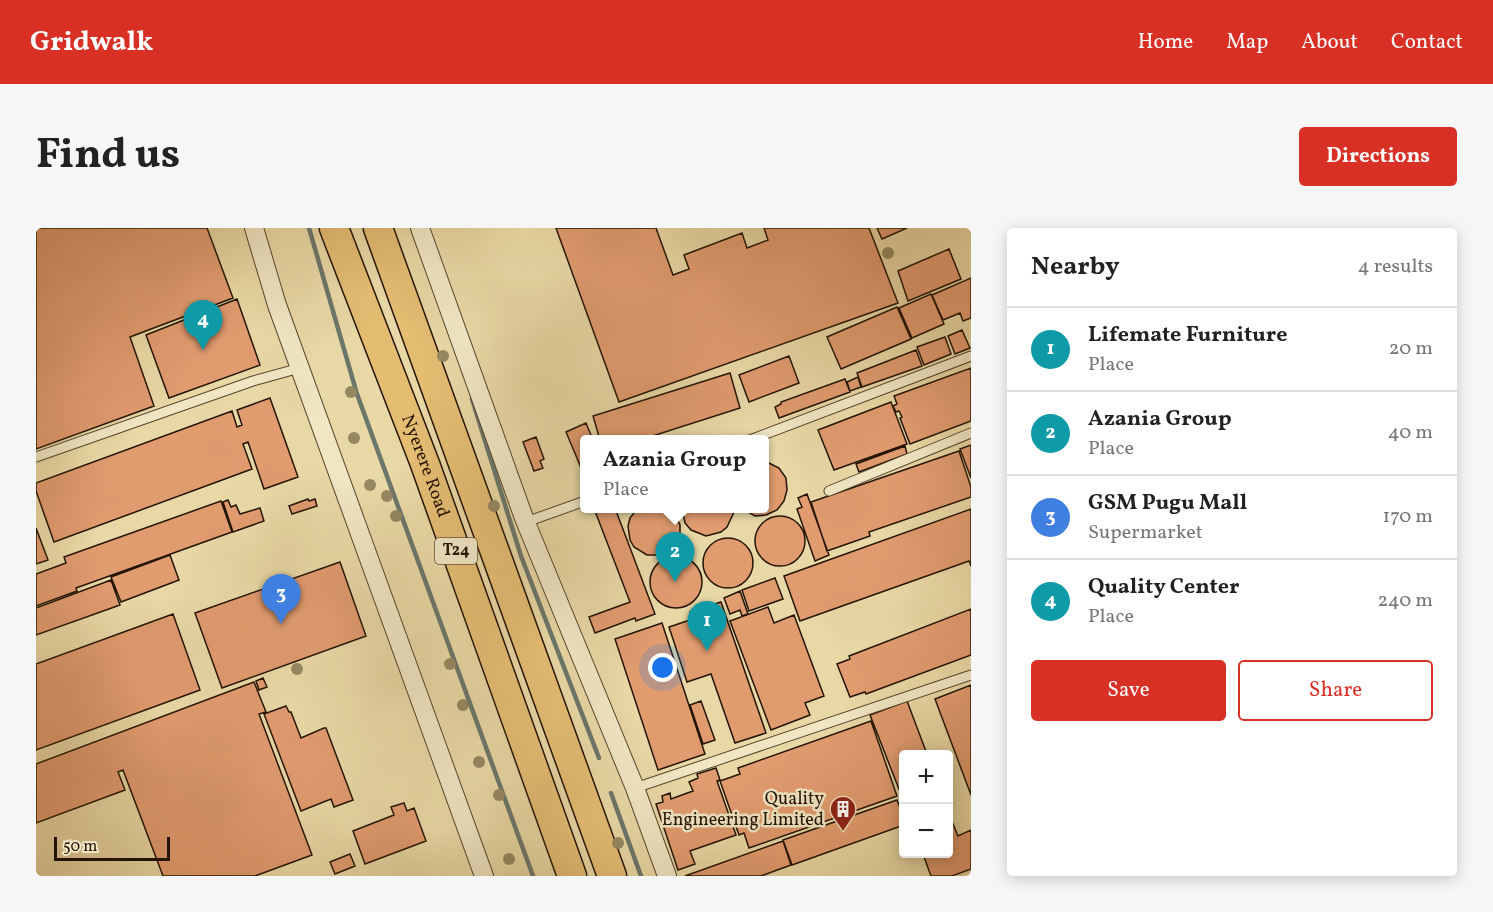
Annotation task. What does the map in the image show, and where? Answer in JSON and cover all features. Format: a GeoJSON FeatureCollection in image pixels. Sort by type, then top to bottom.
{"type":"FeatureCollection","features":[{"type":"Feature","properties":{"kind":"highway","name":"Nyerere Road"},"geometry":{"type":"LineString","coordinates":[[334,228],[425,464],[572,876]]}},
{"type":"Feature","properties":{"kind":"highway","name":"Nyerere Road"},"geometry":{"type":"LineString","coordinates":[[378,228],[612,876]]}},
{"type":"Feature","properties":{"kind":"street"},"geometry":{"type":"LineString","coordinates":[[254,228],[277,305],[484,876]]}},
{"type":"Feature","properties":{"kind":"street"},"geometry":{"type":"LineString","coordinates":[[420,228],[526,522],[635,788],[666,876]]}},
{"type":"Feature","properties":{"kind":"lane"},"geometry":{"type":"LineString","coordinates":[[763,435],[971,356]]}},
{"type":"Feature","properties":{"kind":"lane"},"geometry":{"type":"LineString","coordinates":[[36,457],[253,381],[300,368]]}},
{"type":"Feature","properties":{"kind":"lane"},"geometry":{"type":"LineString","coordinates":[[829,491],[971,433]]}},
{"type":"Feature","properties":{"kind":"lane"},"geometry":{"type":"LineString","coordinates":[[526,522],[580,503]]}},
{"type":"Feature","properties":{"kind":"lane"},"geometry":{"type":"LineString","coordinates":[[635,788],[971,675]]}},
{"type":"Feature","properties":{"kind":"building"},"geometry":{"type":"Polygon","coordinates":[[[36,228],[207,228],[233,298],[130,337],[154,406],[36,449],[36,228]]]}},
{"type":"Feature","properties":{"kind":"building"},"geometry":{"type":"Polygon","coordinates":[[[556,228],[656,228],[673,275],[689,269],[684,255],[742,233],[747,248],[768,240],[764,228],[869,228],[898,303],[619,402],[556,228]]]}},
{"type":"Feature","properties":{"kind":"building"},"geometry":{"type":"Polygon","coordinates":[[[877,228],[907,228],[882,239],[877,228]]]}},
{"type":"Feature","properties":{"kind":"building"},"geometry":{"type":"Polygon","coordinates":[[[949,249],[961,279],[908,301],[898,271],[949,249]]]}},
{"type":"Feature","properties":{"kind":"building"},"geometry":{"type":"Polygon","coordinates":[[[971,278],[971,318],[963,321],[960,313],[943,320],[932,295],[971,278]]]}},
{"type":"Feature","properties":{"kind":"building"},"geometry":{"type":"Polygon","coordinates":[[[931,294],[944,324],[912,338],[899,308],[931,294]]]}},
{"type":"Feature","properties":{"kind":"building"},"geometry":{"type":"Polygon","coordinates":[[[237,299],[260,365],[169,398],[146,335],[237,299]]]}},
{"type":"Feature","properties":{"kind":"building"},"geometry":{"type":"Polygon","coordinates":[[[897,307],[911,339],[841,369],[827,337],[897,307]]]}},
{"type":"Feature","properties":{"kind":"building"},"geometry":{"type":"Polygon","coordinates":[[[962,330],[970,348],[955,354],[948,336],[962,330]]]}},
{"type":"Feature","properties":{"kind":"building"},"geometry":{"type":"Polygon","coordinates":[[[945,337],[951,354],[924,365],[917,347],[945,337]]]}},
{"type":"Feature","properties":{"kind":"building"},"geometry":{"type":"Polygon","coordinates":[[[916,350],[922,366],[862,387],[857,373],[916,350]]]}},
{"type":"Feature","properties":{"kind":"building"},"geometry":{"type":"Polygon","coordinates":[[[789,356],[799,383],[749,402],[739,375],[789,356]]]}},
{"type":"Feature","properties":{"kind":"building"},"geometry":{"type":"Polygon","coordinates":[[[971,368],[971,421],[910,444],[900,418],[902,417],[893,406],[897,404],[894,396],[971,368]]]}},
{"type":"Feature","properties":{"kind":"building"},"geometry":{"type":"Polygon","coordinates":[[[730,373],[740,408],[656,435],[599,435],[593,416],[730,373]]]}},
{"type":"Feature","properties":{"kind":"building"},"geometry":{"type":"Polygon","coordinates":[[[858,377],[861,387],[850,391],[847,382],[858,377]]]}},
{"type":"Feature","properties":{"kind":"building"},"geometry":{"type":"Polygon","coordinates":[[[845,379],[850,392],[779,418],[775,407],[781,402],[845,379]]]}},
{"type":"Feature","properties":{"kind":"building"},"geometry":{"type":"Polygon","coordinates":[[[270,398],[298,477],[264,489],[248,442],[243,444],[252,469],[54,542],[36,491],[36,483],[232,411],[237,427],[242,425],[237,410],[270,398]]]}},
{"type":"Feature","properties":{"kind":"building"},"geometry":{"type":"Polygon","coordinates":[[[891,402],[907,444],[834,470],[818,430],[891,402]]]}},
{"type":"Feature","properties":{"kind":"building"},"geometry":{"type":"Polygon","coordinates":[[[586,423],[591,435],[580,435],[580,465],[566,432],[586,423]]]}},
{"type":"Feature","properties":{"kind":"building"},"geometry":{"type":"Polygon","coordinates":[[[536,437],[544,459],[540,461],[543,468],[534,471],[523,442],[536,437]]]}},
{"type":"Feature","properties":{"kind":"building"},"geometry":{"type":"Polygon","coordinates":[[[971,445],[971,478],[960,449],[971,445]]]}},
{"type":"Feature","properties":{"kind":"building"},"geometry":{"type":"Polygon","coordinates":[[[905,446],[907,454],[859,472],[856,464],[905,446]]]}},
{"type":"Feature","properties":{"kind":"building"},"geometry":{"type":"Polygon","coordinates":[[[959,451],[971,487],[971,497],[869,532],[870,536],[827,551],[811,502],[959,451]]]}},
{"type":"Feature","properties":{"kind":"building"},"geometry":{"type":"Polygon","coordinates":[[[769,463],[779,468],[786,478],[787,490],[784,501],[777,510],[766,515],[755,516],[750,513],[769,513],[769,463]]]}},
{"type":"Feature","properties":{"kind":"building"},"geometry":{"type":"Polygon","coordinates":[[[807,494],[829,555],[815,561],[797,509],[802,507],[798,498],[807,494]]]}},
{"type":"Feature","properties":{"kind":"building"},"geometry":{"type":"Polygon","coordinates":[[[308,499],[309,501],[315,499],[317,506],[292,514],[289,506],[308,499]]]}},
{"type":"Feature","properties":{"kind":"building"},"geometry":{"type":"Polygon","coordinates":[[[228,500],[231,507],[236,505],[240,514],[260,508],[264,521],[233,532],[223,502],[228,500]]]}},
{"type":"Feature","properties":{"kind":"building"},"geometry":{"type":"Polygon","coordinates":[[[221,501],[232,532],[76,588],[77,591],[36,606],[36,574],[66,563],[64,557],[221,501]]]}},
{"type":"Feature","properties":{"kind":"building"},"geometry":{"type":"Polygon","coordinates":[[[971,509],[971,566],[969,561],[800,621],[784,576],[971,509]]]}},
{"type":"Feature","properties":{"kind":"building"},"geometry":{"type":"Polygon","coordinates":[[[596,513],[617,513],[655,614],[636,621],[635,618],[595,633],[589,617],[630,602],[596,513]]]}},
{"type":"Feature","properties":{"kind":"building"},"geometry":{"type":"Polygon","coordinates":[[[634,513],[674,513],[680,525],[680,533],[674,547],[662,555],[647,555],[634,547],[630,540],[628,526],[634,513]]]}},
{"type":"Feature","properties":{"kind":"building"},"geometry":{"type":"Polygon","coordinates":[[[683,513],[734,513],[727,527],[721,532],[706,536],[691,530],[685,523],[683,513]]]}},
{"type":"Feature","properties":{"kind":"building"},"geometry":{"type":"Polygon","coordinates":[[[775,516],[785,516],[798,523],[805,536],[805,546],[798,559],[785,566],[775,566],[766,562],[759,555],[755,546],[755,536],[759,527],[766,520],[775,516]]]}},
{"type":"Feature","properties":{"kind":"building"},"geometry":{"type":"Polygon","coordinates":[[[36,528],[48,560],[36,564],[36,528]]]}},
{"type":"Feature","properties":{"kind":"building"},"geometry":{"type":"Polygon","coordinates":[[[723,538],[733,538],[746,545],[753,558],[753,568],[746,581],[733,588],[723,588],[714,584],[707,577],[703,568],[703,558],[707,549],[714,542],[723,538]]]}},
{"type":"Feature","properties":{"kind":"building"},"geometry":{"type":"Polygon","coordinates":[[[170,555],[179,580],[121,602],[111,577],[170,555]]]}},
{"type":"Feature","properties":{"kind":"building"},"geometry":{"type":"Polygon","coordinates":[[[671,556],[681,556],[695,563],[702,582],[695,601],[681,608],[671,608],[661,604],[654,597],[650,587],[650,577],[654,567],[661,560],[671,556]]]}},
{"type":"Feature","properties":{"kind":"building"},"geometry":{"type":"Polygon","coordinates":[[[340,562],[366,636],[222,688],[195,613],[340,562]]]}},
{"type":"Feature","properties":{"kind":"building"},"geometry":{"type":"Polygon","coordinates":[[[775,578],[783,599],[749,611],[742,590],[775,578]]]}},
{"type":"Feature","properties":{"kind":"building"},"geometry":{"type":"Polygon","coordinates":[[[111,580],[120,605],[36,635],[36,608],[111,580]]]}},
{"type":"Feature","properties":{"kind":"building"},"geometry":{"type":"Polygon","coordinates":[[[740,591],[748,614],[742,616],[740,610],[730,614],[724,598],[740,591]]]}},
{"type":"Feature","properties":{"kind":"building"},"geometry":{"type":"Polygon","coordinates":[[[721,602],[766,733],[735,743],[711,674],[687,682],[669,627],[693,619],[690,612],[721,602]]]}},
{"type":"Feature","properties":{"kind":"building"},"geometry":{"type":"Polygon","coordinates":[[[768,607],[774,623],[794,615],[824,696],[805,703],[810,715],[771,730],[730,621],[768,607]]]}},
{"type":"Feature","properties":{"kind":"building"},"geometry":{"type":"Polygon","coordinates":[[[971,609],[971,655],[866,694],[865,692],[850,697],[837,664],[850,659],[849,656],[971,609]]]}},
{"type":"Feature","properties":{"kind":"building"},"geometry":{"type":"Polygon","coordinates":[[[173,614],[200,690],[36,750],[36,664],[173,614]]]}},
{"type":"Feature","properties":{"kind":"building"},"geometry":{"type":"Polygon","coordinates":[[[662,623],[705,754],[658,770],[615,639],[662,623]]]}},
{"type":"Feature","properties":{"kind":"building"},"geometry":{"type":"Polygon","coordinates":[[[263,678],[267,687],[259,690],[256,681],[263,678]]]}},
{"type":"Feature","properties":{"kind":"building"},"geometry":{"type":"Polygon","coordinates":[[[254,682],[266,712],[259,714],[312,855],[255,876],[163,876],[123,770],[118,772],[125,790],[36,823],[36,764],[254,682]]]}},
{"type":"Feature","properties":{"kind":"building"},"geometry":{"type":"Polygon","coordinates":[[[971,685],[971,795],[935,699],[971,685]]]}},
{"type":"Feature","properties":{"kind":"building"},"geometry":{"type":"Polygon","coordinates":[[[701,701],[715,740],[703,744],[690,705],[701,701]]]}},
{"type":"Feature","properties":{"kind":"building"},"geometry":{"type":"Polygon","coordinates":[[[907,701],[925,750],[899,750],[899,789],[870,715],[907,701]]]}},
{"type":"Feature","properties":{"kind":"building"},"geometry":{"type":"Polygon","coordinates":[[[286,706],[291,712],[301,738],[326,728],[353,800],[334,807],[331,799],[301,811],[264,714],[286,706]]]}},
{"type":"Feature","properties":{"kind":"building"},"geometry":{"type":"Polygon","coordinates":[[[871,721],[897,796],[749,848],[744,833],[739,835],[720,781],[740,774],[738,768],[871,721]]]}},
{"type":"Feature","properties":{"kind":"building"},"geometry":{"type":"Polygon","coordinates":[[[716,768],[720,780],[717,781],[736,835],[690,851],[695,864],[678,870],[656,804],[663,802],[662,796],[670,793],[671,799],[693,791],[689,782],[698,778],[697,774],[716,768]]]}},
{"type":"Feature","properties":{"kind":"building","name":"Quality Engineering Limited"},"geometry":{"type":"Polygon","coordinates":[[[897,800],[899,805],[899,827],[792,865],[783,840],[897,800]]]}},
{"type":"Feature","properties":{"kind":"building"},"geometry":{"type":"Polygon","coordinates":[[[404,803],[407,811],[414,808],[426,841],[365,864],[353,831],[394,815],[391,807],[404,803]]]}},
{"type":"Feature","properties":{"kind":"building"},"geometry":{"type":"Polygon","coordinates":[[[953,824],[958,836],[971,830],[971,869],[952,876],[931,876],[924,858],[953,858],[953,824]]]}},
{"type":"Feature","properties":{"kind":"building"},"geometry":{"type":"Polygon","coordinates":[[[783,841],[791,865],[761,876],[685,876],[783,841]]]}},
{"type":"Feature","properties":{"kind":"building"},"geometry":{"type":"Polygon","coordinates":[[[350,854],[355,866],[335,874],[330,862],[350,854]]]}},
{"type":"Feature","properties":{"kind":"waterway"},"geometry":{"type":"LineString","coordinates":[[309,228],[357,394],[533,876]]}},
{"type":"Feature","properties":{"kind":"waterway"},"geometry":{"type":"LineString","coordinates":[[472,399],[521,556],[599,758]]}},
{"type":"Feature","properties":{"kind":"waterway"},"geometry":{"type":"LineString","coordinates":[[611,793],[641,876]]}},
{"type":"Feature","properties":{"kind":"place","name":"Quality Center"},"geometry":{"type":"Point","coordinates":[203,350]}},
{"type":"Feature","properties":{"kind":"place","name":"Azania Group"},"geometry":{"type":"Point","coordinates":[675,582]}},
{"type":"Feature","properties":{"kind":"place","name":"GSM Pugu Mall"},"geometry":{"type":"Point","coordinates":[281,624]}},
{"type":"Feature","properties":{"kind":"place","name":"Lifemate Furniture"},"geometry":{"type":"Point","coordinates":[707,651]}},
{"type":"Feature","properties":{"kind":"place","name":"Quality Engineering Limited"},"geometry":{"type":"Point","coordinates":[843,832]}}]}
